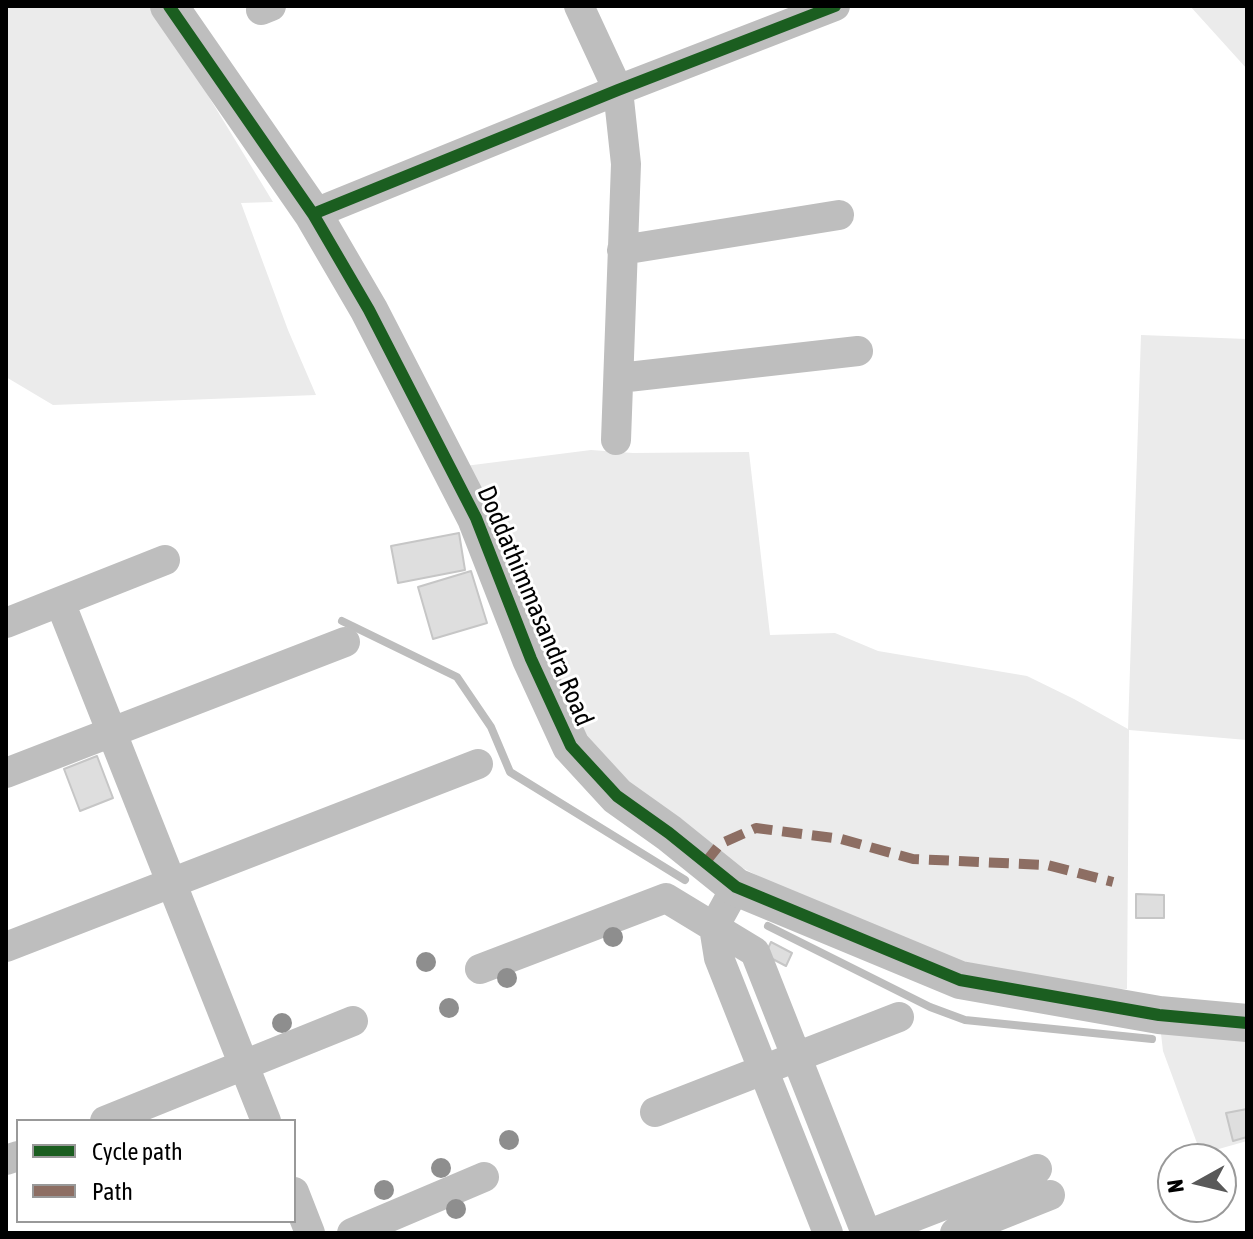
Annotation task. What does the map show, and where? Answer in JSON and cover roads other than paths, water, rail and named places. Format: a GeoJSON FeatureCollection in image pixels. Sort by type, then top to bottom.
{"type":"FeatureCollection","features":[{"type":"Feature","properties":{"kind":"street","name":"Doddathimmasandra Road"},"geometry":{"type":"LineString","coordinates":[[169,6],[313,214],[369,310],[476,518],[531,659],[571,746],[617,796],[736,887],[960,980],[1159,1015],[1247,1023]]}},
{"type":"Feature","properties":{"kind":"street"},"geometry":{"type":"LineString","coordinates":[[579,6],[618,90],[626,164],[616,440]]}},
{"type":"Feature","properties":{"kind":"street"},"geometry":{"type":"LineString","coordinates":[[313,214],[835,6]]}},
{"type":"Feature","properties":{"kind":"street"},"geometry":{"type":"LineString","coordinates":[[622,250],[839,215]]}},
{"type":"Feature","properties":{"kind":"street"},"geometry":{"type":"LineString","coordinates":[[619,378],[858,351]]}},
{"type":"Feature","properties":{"kind":"street"},"geometry":{"type":"LineString","coordinates":[[6,623],[165,560]]}},
{"type":"Feature","properties":{"kind":"street"},"geometry":{"type":"LineString","coordinates":[[60,602],[265,1119]]}},
{"type":"Feature","properties":{"kind":"street"},"geometry":{"type":"LineString","coordinates":[[6,773],[345,642]]}},
{"type":"Feature","properties":{"kind":"street"},"geometry":{"type":"LineString","coordinates":[[6,947],[478,764]]}},
{"type":"Feature","properties":{"kind":"street"},"geometry":{"type":"LineString","coordinates":[[736,887],[714,927],[719,958],[828,1233]]}},
{"type":"Feature","properties":{"kind":"street"},"geometry":{"type":"LineString","coordinates":[[480,969],[666,898],[755,952],[866,1233]]}},
{"type":"Feature","properties":{"kind":"street"},"geometry":{"type":"LineString","coordinates":[[655,1112],[899,1017]]}},
{"type":"Feature","properties":{"kind":"street"},"geometry":{"type":"LineString","coordinates":[[110,1119],[353,1021]]}},
{"type":"Feature","properties":{"kind":"street"},"geometry":{"type":"LineString","coordinates":[[352,1233],[484,1177]]}},
{"type":"Feature","properties":{"kind":"street"},"geometry":{"type":"LineString","coordinates":[[872,1233],[1044,1182],[955,1233]]}},
{"type":"Feature","properties":{"kind":"street"},"geometry":{"type":"LineString","coordinates":[[296,1197],[310,1233]]}},
{"type":"Feature","properties":{"kind":"waterway"},"geometry":{"type":"LineString","coordinates":[[342,621],[457,677],[491,727],[510,772],[685,880]]}},
{"type":"Feature","properties":{"kind":"waterway"},"geometry":{"type":"LineString","coordinates":[[768,926],[930,1007],[965,1020],[1152,1039]]}}]}
